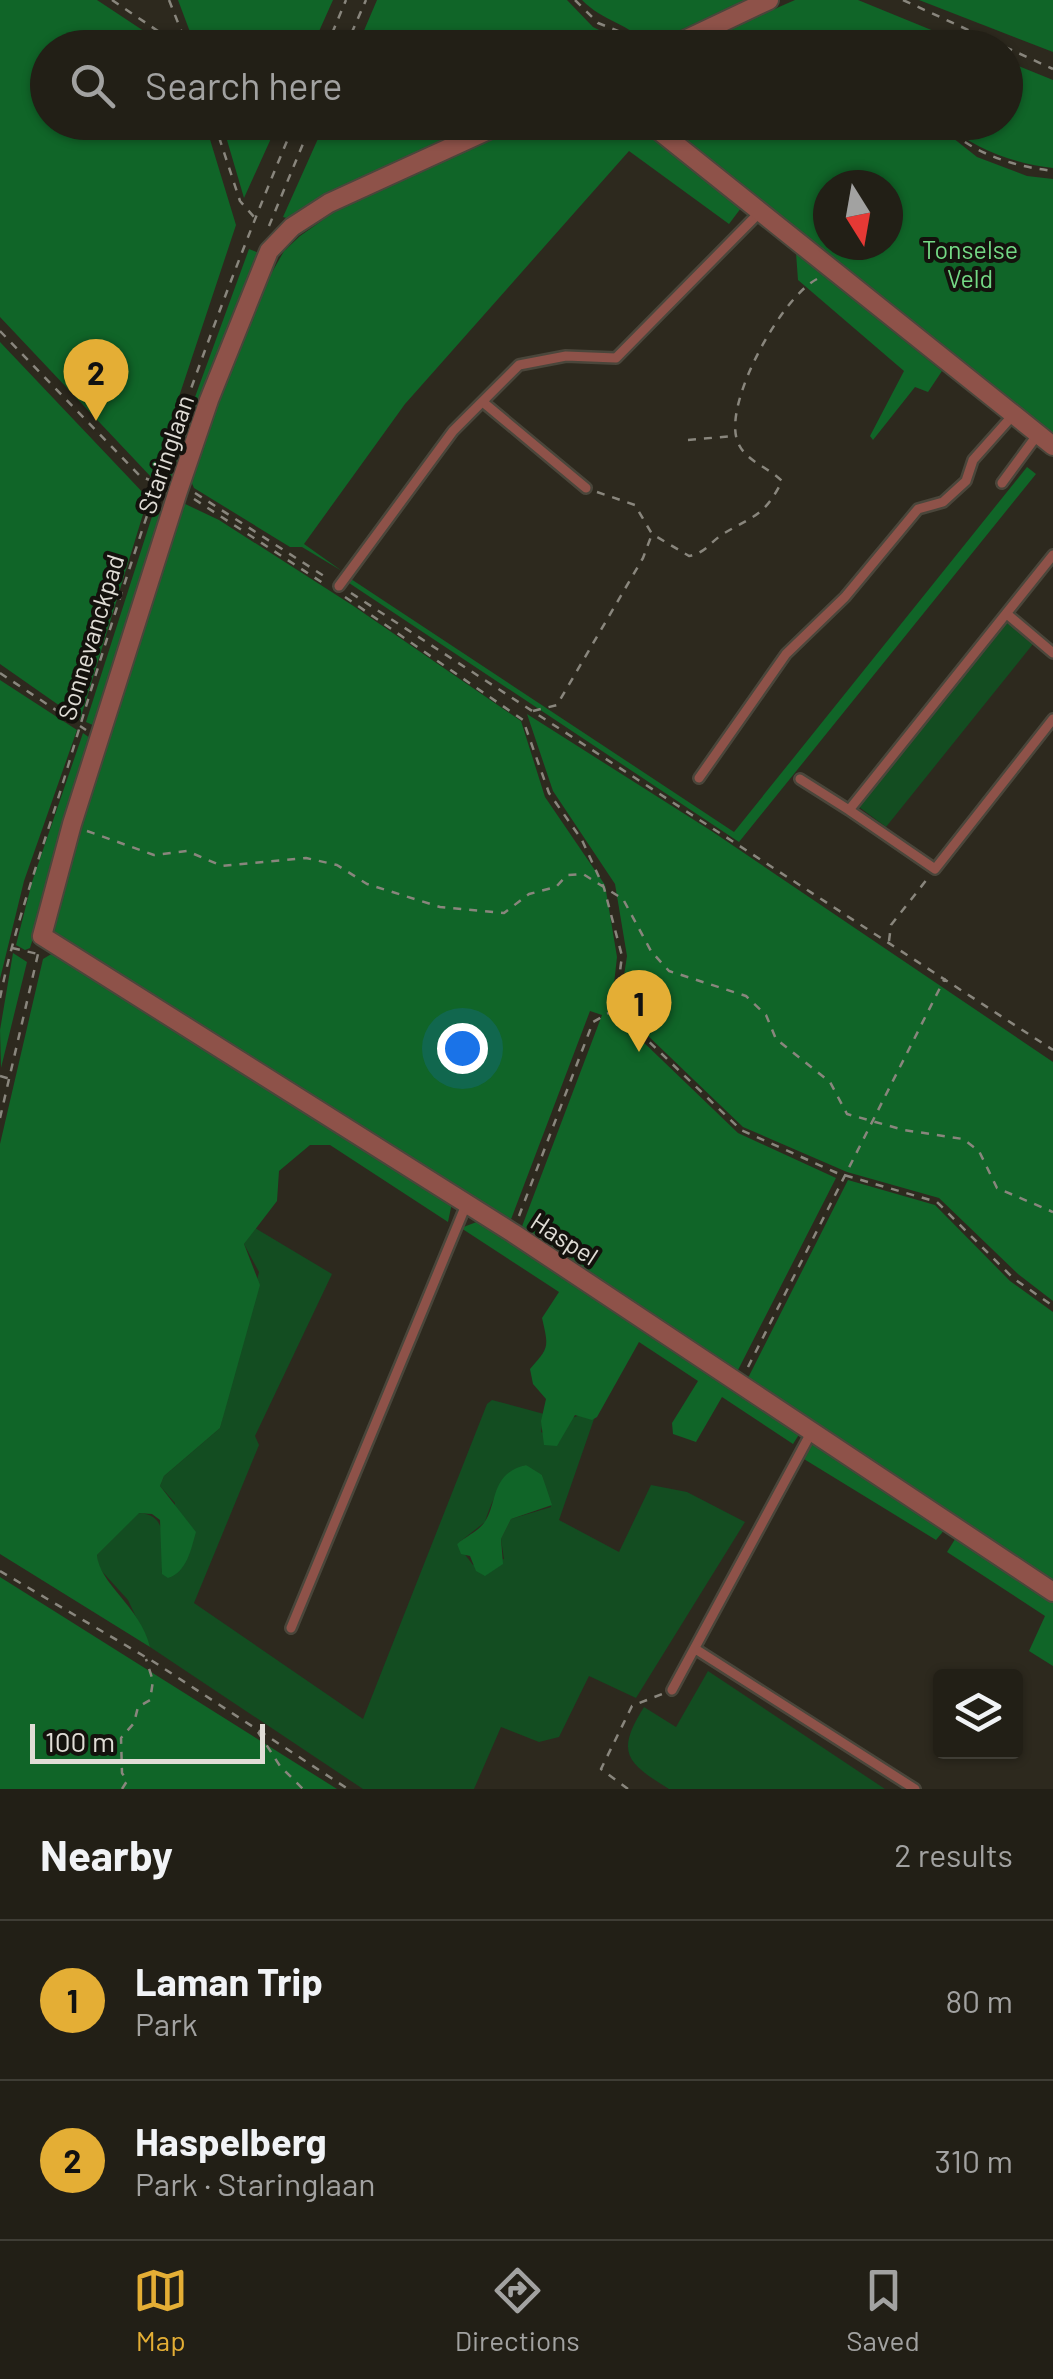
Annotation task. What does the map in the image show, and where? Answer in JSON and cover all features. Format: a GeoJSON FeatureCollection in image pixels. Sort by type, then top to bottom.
{"type":"FeatureCollection","features":[{"type":"Feature","properties":{"kind":"street"},"geometry":{"type":"LineString","coordinates":[[706,30],[769,0]]}},
{"type":"Feature","properties":{"kind":"street","name":"Staringlaan"},"geometry":{"type":"LineString","coordinates":[[40,945],[72,824],[209,400],[269,252],[292,228],[318,210],[468,140]]}},
{"type":"Feature","properties":{"kind":"street"},"geometry":{"type":"LineString","coordinates":[[671,140],[1053,446]]}},
{"type":"Feature","properties":{"kind":"street","name":"Haspel"},"geometry":{"type":"LineString","coordinates":[[40,945],[513,1234],[1053,1592]]}},
{"type":"Feature","properties":{"kind":"lane"},"geometry":{"type":"LineString","coordinates":[[340,586],[453,431],[520,365],[566,356],[616,358],[761,210]]}},
{"type":"Feature","properties":{"kind":"lane"},"geometry":{"type":"LineString","coordinates":[[484,403],[586,488]]}},
{"type":"Feature","properties":{"kind":"lane"},"geometry":{"type":"LineString","coordinates":[[699,778],[786,654],[845,598],[918,509],[943,502],[966,481],[974,460],[1014,414]]}},
{"type":"Feature","properties":{"kind":"lane"},"geometry":{"type":"LineString","coordinates":[[1002,482],[1038,434]]}},
{"type":"Feature","properties":{"kind":"lane"},"geometry":{"type":"LineString","coordinates":[[849,810],[1053,555]]}},
{"type":"Feature","properties":{"kind":"lane"},"geometry":{"type":"LineString","coordinates":[[1007,614],[1053,653]]}},
{"type":"Feature","properties":{"kind":"lane"},"geometry":{"type":"LineString","coordinates":[[800,780],[935,869],[1053,719]]}},
{"type":"Feature","properties":{"kind":"lane"},"geometry":{"type":"LineString","coordinates":[[291,1628],[466,1205]]}},
{"type":"Feature","properties":{"kind":"lane"},"geometry":{"type":"LineString","coordinates":[[672,1690],[812,1431]]}},
{"type":"Feature","properties":{"kind":"lane"},"geometry":{"type":"LineString","coordinates":[[697,1650],[916,1789]]}},
{"type":"Feature","properties":{"kind":"path"},"geometry":{"type":"LineString","coordinates":[[112,0],[158,30]]}},
{"type":"Feature","properties":{"kind":"path"},"geometry":{"type":"LineString","coordinates":[[169,0],[180,30]]}},
{"type":"Feature","properties":{"kind":"path"},"geometry":{"type":"LineString","coordinates":[[334,30],[346,0]]}},
{"type":"Feature","properties":{"kind":"path"},"geometry":{"type":"LineString","coordinates":[[353,30],[366,0]]}},
{"type":"Feature","properties":{"kind":"path"},"geometry":{"type":"LineString","coordinates":[[575,0],[598,22],[617,30]]}},
{"type":"Feature","properties":{"kind":"path"},"geometry":{"type":"LineString","coordinates":[[904,0],[969,30]]}},
{"type":"Feature","properties":{"kind":"path"},"geometry":{"type":"LineString","coordinates":[[1023,55],[1053,69]]}},
{"type":"Feature","properties":{"kind":"path"},"geometry":{"type":"LineString","coordinates":[[220,140],[240,200],[254,218]]}},
{"type":"Feature","properties":{"kind":"path","name":"Sonnevanckpad"},"geometry":{"type":"LineString","coordinates":[[0,998],[10,948],[156,483],[254,218],[287,140]]}},
{"type":"Feature","properties":{"kind":"path"},"geometry":{"type":"LineString","coordinates":[[269,252],[270,219],[304,140]]}},
{"type":"Feature","properties":{"kind":"path"},"geometry":{"type":"LineString","coordinates":[[958,140],[1018,166],[1053,172]]}},
{"type":"Feature","properties":{"kind":"path"},"geometry":{"type":"LineString","coordinates":[[586,488],[635,506],[652,534],[689,556],[704,553],[721,535],[768,508],[782,481],[744,454],[735,436],[740,398],[760,350],[802,287],[837,270]]}},
{"type":"Feature","properties":{"kind":"path"},"geometry":{"type":"LineString","coordinates":[[0,331],[140,476],[156,483]]}},
{"type":"Feature","properties":{"kind":"path"},"geometry":{"type":"LineString","coordinates":[[688,440],[735,436]]}},
{"type":"Feature","properties":{"kind":"path"},"geometry":{"type":"LineString","coordinates":[[180,488],[340,586],[1053,1050]]}},
{"type":"Feature","properties":{"kind":"path"},"geometry":{"type":"LineString","coordinates":[[180,488],[518,715],[549,794],[582,840],[604,888],[622,956],[615,1009]]}},
{"type":"Feature","properties":{"kind":"path"},"geometry":{"type":"LineString","coordinates":[[532,710],[558,705],[634,575],[652,534]]}},
{"type":"Feature","properties":{"kind":"path"},"geometry":{"type":"LineString","coordinates":[[0,673],[80,727]]}},
{"type":"Feature","properties":{"kind":"path"},"geometry":{"type":"LineString","coordinates":[[72,824],[154,854],[186,851],[222,866],[306,858],[337,866],[367,884],[440,907],[504,913],[529,894],[556,887],[573,874],[582,874],[623,899],[651,950],[669,971],[746,996],[766,1014],[776,1039],[830,1082],[847,1114],[963,1139],[979,1151],[997,1188],[1053,1212]]}},
{"type":"Feature","properties":{"kind":"path"},"geometry":{"type":"LineString","coordinates":[[889,942],[891,925],[935,869]]}},
{"type":"Feature","properties":{"kind":"path"},"geometry":{"type":"LineString","coordinates":[[0,1118],[40,945],[10,948]]}},
{"type":"Feature","properties":{"kind":"path"},"geometry":{"type":"LineString","coordinates":[[740,1382],[945,978]]}},
{"type":"Feature","properties":{"kind":"path"},"geometry":{"type":"LineString","coordinates":[[615,1009],[741,1130],[845,1176],[937,1202],[1013,1278],[1053,1306]]}},
{"type":"Feature","properties":{"kind":"path"},"geometry":{"type":"LineString","coordinates":[[513,1234],[593,1022],[615,1009]]}},
{"type":"Feature","properties":{"kind":"path"},"geometry":{"type":"LineString","coordinates":[[0,1076],[12,1079]]}},
{"type":"Feature","properties":{"kind":"path"},"geometry":{"type":"LineString","coordinates":[[0,1571],[145,1657],[348,1789]]}},
{"type":"Feature","properties":{"kind":"path"},"geometry":{"type":"LineString","coordinates":[[122,1789],[127,1781],[122,1773],[121,1738],[134,1723],[138,1707],[150,1700],[153,1680],[145,1657]]}},
{"type":"Feature","properties":{"kind":"path"},"geometry":{"type":"LineString","coordinates":[[628,1789],[601,1768],[632,1706],[672,1690]]}},
{"type":"Feature","properties":{"kind":"path"},"geometry":{"type":"LineString","coordinates":[[256,1729],[280,1766],[303,1789]]}},
{"type":"Feature","properties":{"kind":"green space"},"geometry":{"type":"Polygon","coordinates":[[[0,0],[97,0],[142,30],[30,30],[30,140],[210,140],[236,225],[152,478],[0,317],[0,0]]]}},
{"type":"Feature","properties":{"kind":"green space"},"geometry":{"type":"Polygon","coordinates":[[[178,0],[333,0],[320,30],[189,30],[178,0]]]}},
{"type":"Feature","properties":{"kind":"green space"},"geometry":{"type":"Polygon","coordinates":[[[377,0],[567,0],[599,30],[364,30],[377,0]]]}},
{"type":"Feature","properties":{"kind":"green space"},"geometry":{"type":"Polygon","coordinates":[[[582,0],[746,0],[681,30],[629,30],[582,0]]]}},
{"type":"Feature","properties":{"kind":"green space"},"geometry":{"type":"Polygon","coordinates":[[[795,0],[858,0],[931,30],[726,30],[795,0]]]}},
{"type":"Feature","properties":{"kind":"green space"},"geometry":{"type":"Polygon","coordinates":[[[919,0],[1053,0],[1053,52],[1023,40],[1023,30],[996,30],[919,0]]]}},
{"type":"Feature","properties":{"kind":"green space"},"geometry":{"type":"Polygon","coordinates":[[[1023,68],[1053,80],[1053,168],[995,154],[969,140],[1023,140],[1023,68]]]}},
{"type":"Feature","properties":{"kind":"green space"},"geometry":{"type":"Polygon","coordinates":[[[227,140],[270,140],[244,198],[227,140]]]}},
{"type":"Feature","properties":{"kind":"green space"},"geometry":{"type":"Polygon","coordinates":[[[317,140],[442,140],[348,184],[293,220],[283,217],[317,140]]]}},
{"type":"Feature","properties":{"kind":"green space"},"geometry":{"type":"Polygon","coordinates":[[[486,140],[656,140],[741,208],[729,224],[629,151],[405,404],[304,544],[342,571],[302,547],[290,547],[194,488],[190,479],[215,403],[263,288],[284,251],[348,202],[486,140]]]}},
{"type":"Feature","properties":{"kind":"green space","name":"Tonselse Veld"},"geometry":{"type":"Polygon","coordinates":[[[682,140],[956,140],[977,157],[1027,176],[1053,179],[1053,441],[830,260],[903,260],[903,170],[813,170],[813,246],[682,140]]]}},
{"type":"Feature","properties":{"kind":"green space"},"geometry":{"type":"Polygon","coordinates":[[[249,249],[259,253],[169,484],[164,482],[249,249]]]}},
{"type":"Feature","properties":{"kind":"green space"},"geometry":{"type":"Polygon","coordinates":[[[796,253],[942,371],[928,392],[915,387],[873,440],[870,436],[904,371],[798,280],[796,253]]]}},
{"type":"Feature","properties":{"kind":"green space"},"geometry":{"type":"Polygon","coordinates":[[[0,342],[148,498],[80,720],[0,664],[0,342]]]}},
{"type":"Feature","properties":{"kind":"green space"},"geometry":{"type":"Polygon","coordinates":[[[1027,467],[1036,474],[739,842],[349,583],[351,579],[734,832],[1027,467]]]}},
{"type":"Feature","properties":{"kind":"green space"},"geometry":{"type":"Polygon","coordinates":[[[181,502],[219,520],[352,605],[521,721],[545,797],[605,885],[617,957],[611,1011],[738,1133],[836,1178],[737,1372],[521,1229],[602,1015],[590,1011],[510,1222],[52,936],[52,921],[181,502]]]}},
{"type":"Feature","properties":{"kind":"green space"},"geometry":{"type":"Polygon","coordinates":[[[156,504],[161,509],[170,504],[97,727],[86,722],[156,504]]]}},
{"type":"Feature","properties":{"kind":"green space"},"geometry":{"type":"Polygon","coordinates":[[[1007,622],[1033,644],[886,827],[859,807],[1007,622]]]}},
{"type":"Feature","properties":{"kind":"green space"},"geometry":{"type":"Polygon","coordinates":[[[0,680],[77,730],[24,881],[0,979],[0,680]]]}},
{"type":"Feature","properties":{"kind":"green space"},"geometry":{"type":"Polygon","coordinates":[[[527,714],[713,832],[1053,1062],[1053,1301],[1018,1274],[939,1198],[847,1172],[743,1127],[619,1008],[627,956],[615,884],[553,791],[527,714]]]}},
{"type":"Feature","properties":{"kind":"green space"},"geometry":{"type":"Polygon","coordinates":[[[83,733],[94,741],[30,948],[25,950],[16,945],[32,882],[83,733]]]}},
{"type":"Feature","properties":{"kind":"green space"},"geometry":{"type":"Polygon","coordinates":[[[13,953],[27,962],[1,1068],[0,1030],[13,953]]]}},
{"type":"Feature","properties":{"kind":"green space"},"geometry":{"type":"Polygon","coordinates":[[[53,953],[452,1203],[448,1222],[330,1145],[310,1145],[279,1171],[277,1201],[244,1244],[260,1285],[220,1428],[164,1476],[160,1486],[196,1532],[187,1559],[174,1575],[168,1578],[162,1574],[160,1520],[152,1514],[139,1513],[97,1555],[99,1566],[138,1619],[150,1647],[0,1554],[0,1144],[43,959],[53,953]]]}},
{"type":"Feature","properties":{"kind":"green space"},"geometry":{"type":"Polygon","coordinates":[[[848,1180],[935,1205],[1010,1281],[1053,1312],[1053,1586],[748,1378],[848,1180]]]}},
{"type":"Feature","properties":{"kind":"green space"},"geometry":{"type":"Polygon","coordinates":[[[479,1221],[800,1433],[793,1444],[722,1397],[696,1442],[673,1434],[672,1423],[698,1381],[639,1342],[597,1417],[592,1420],[575,1415],[557,1446],[544,1445],[541,1421],[546,1399],[533,1384],[530,1369],[546,1346],[542,1318],[559,1292],[461,1228],[479,1221]]]}},
{"type":"Feature","properties":{"kind":"green space"},"geometry":{"type":"Polygon","coordinates":[[[255,1228],[332,1274],[255,1436],[259,1445],[194,1603],[363,1719],[487,1404],[492,1400],[544,1414],[541,1432],[559,1442],[572,1418],[580,1415],[594,1419],[559,1520],[619,1552],[651,1485],[687,1492],[745,1522],[636,1698],[589,1676],[559,1737],[539,1742],[501,1727],[474,1789],[363,1789],[150,1647],[128,1600],[98,1567],[97,1555],[138,1513],[149,1515],[156,1519],[162,1535],[162,1574],[175,1503],[160,1486],[164,1476],[220,1428],[259,1272],[244,1244],[255,1228]],[[526,1465],[511,1474],[495,1497],[485,1522],[457,1544],[473,1565],[504,1559],[501,1539],[511,1519],[551,1507],[542,1475],[532,1473],[526,1465]]]}},
{"type":"Feature","properties":{"kind":"green space"},"geometry":{"type":"Polygon","coordinates":[[[810,1439],[946,1528],[936,1540],[799,1456],[810,1439]]]}},
{"type":"Feature","properties":{"kind":"green space"},"geometry":{"type":"Polygon","coordinates":[[[526,1465],[542,1475],[552,1505],[511,1519],[501,1539],[503,1564],[485,1576],[476,1571],[470,1556],[461,1554],[457,1544],[484,1523],[506,1475],[526,1465]]]}},
{"type":"Feature","properties":{"kind":"green space"},"geometry":{"type":"Polygon","coordinates":[[[957,1536],[1053,1600],[1053,1666],[1029,1651],[1045,1616],[947,1552],[957,1536]]]}},
{"type":"Feature","properties":{"kind":"green space"},"geometry":{"type":"Polygon","coordinates":[[[0,1577],[337,1789],[0,1789],[0,1577]]]}},
{"type":"Feature","properties":{"kind":"green space"},"geometry":{"type":"Polygon","coordinates":[[[708,1671],[885,1789],[669,1789],[654,1780],[630,1755],[628,1746],[635,1722],[644,1707],[676,1727],[708,1671]]]}},
{"type":"Feature","properties":{"kind":"place","name":"Haspelberg"},"geometry":{"type":"Point","coordinates":[96,421]}},
{"type":"Feature","properties":{"kind":"place","name":"Laman Trip"},"geometry":{"type":"Point","coordinates":[639,1052]}}]}
